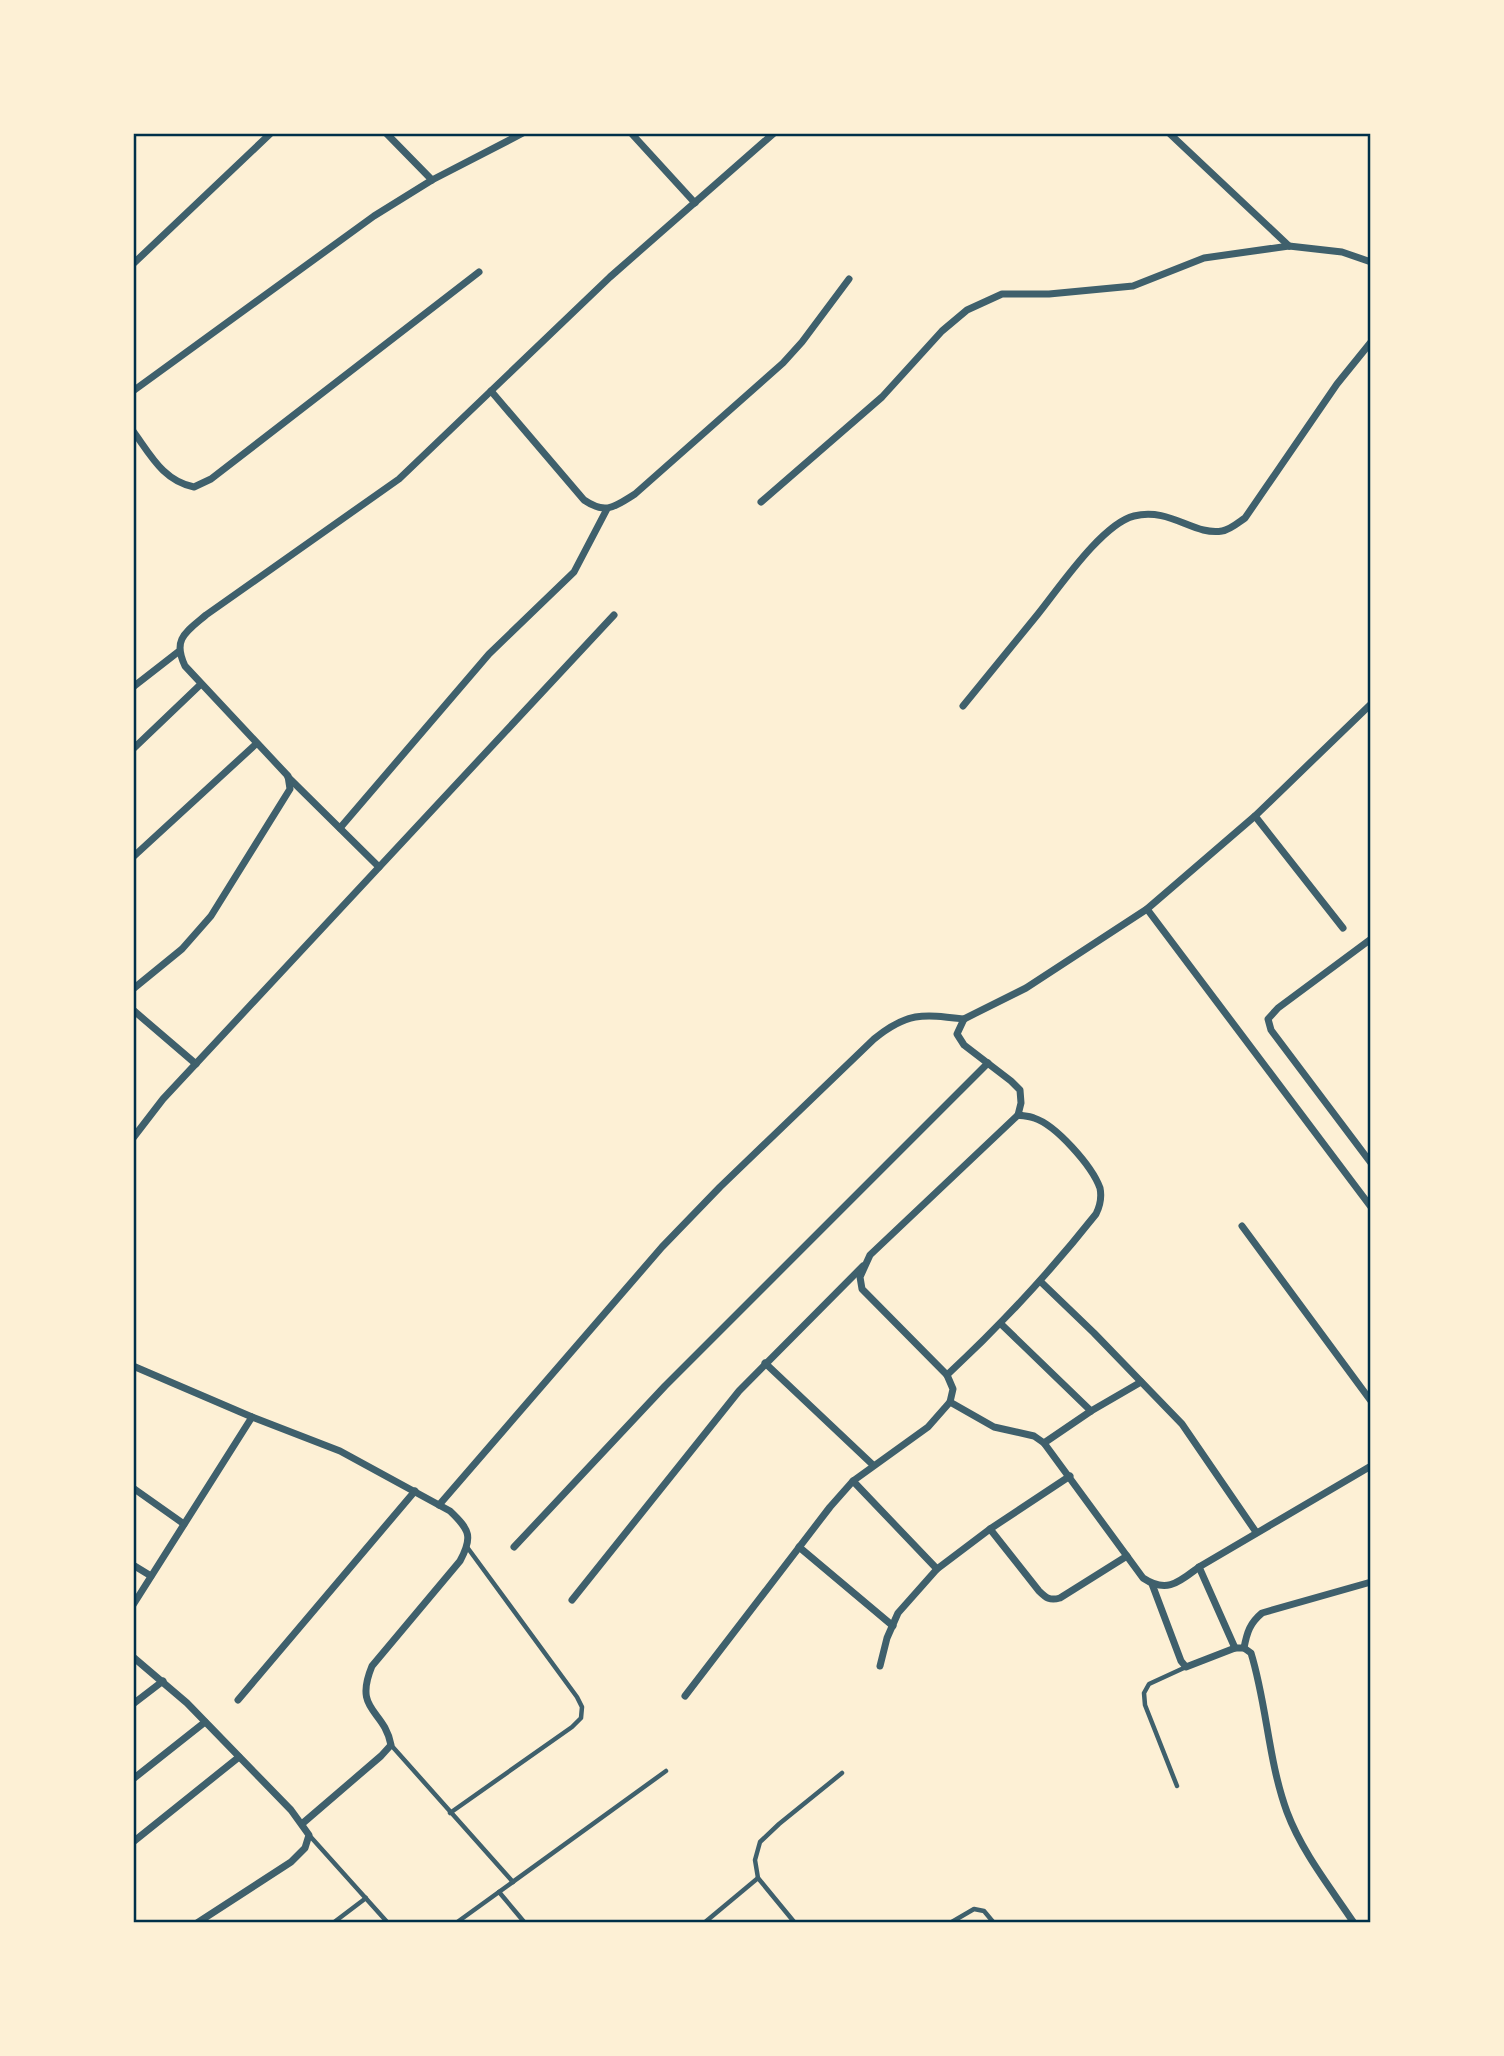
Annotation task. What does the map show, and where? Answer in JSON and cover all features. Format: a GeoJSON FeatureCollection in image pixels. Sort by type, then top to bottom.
{"type":"FeatureCollection","features":[{"type":"Feature","properties":{"kind":"street"},"geometry":{"type":"LineString","coordinates":[[133,264],[271,133]]}},
{"type":"Feature","properties":{"kind":"street"},"geometry":{"type":"LineString","coordinates":[[386,133],[432,180]]}},
{"type":"Feature","properties":{"kind":"street"},"geometry":{"type":"LineString","coordinates":[[133,391],[374,216],[432,180],[523,133]]}},
{"type":"Feature","properties":{"kind":"street"},"geometry":{"type":"LineString","coordinates":[[631,133],[695,203]]}},
{"type":"Feature","properties":{"kind":"street"},"geometry":{"type":"LineString","coordinates":[[379,867],[256,744],[184,666],[178,652],[180,640],[206,615],[399,479],[610,277],[774,133]]}},
{"type":"Feature","properties":{"kind":"street"},"geometry":{"type":"LineString","coordinates":[[1169,133],[1289,246]]}},
{"type":"Feature","properties":{"kind":"street"},"geometry":{"type":"LineString","coordinates":[[761,502],[882,397],[942,331],[967,310],[1002,294],[1133,286],[1204,258],[1289,246],[1342,252],[1371,262]]}},
{"type":"Feature","properties":{"kind":"street"},"geometry":{"type":"LineString","coordinates":[[133,431],[160,469],[170,478],[194,487],[211,479],[479,272]]}},
{"type":"Feature","properties":{"kind":"street"},"geometry":{"type":"LineString","coordinates":[[491,391],[584,500],[597,508],[607,509],[635,494],[783,363],[849,279]]}},
{"type":"Feature","properties":{"kind":"street"},"geometry":{"type":"LineString","coordinates":[[963,706],[1089,551],[1112,527],[1130,517],[1149,513],[1174,518],[1204,530],[1223,531],[1245,518],[1337,384],[1371,342]]}},
{"type":"Feature","properties":{"kind":"street"},"geometry":{"type":"LineString","coordinates":[[340,828],[489,654],[574,572],[607,509]]}},
{"type":"Feature","properties":{"kind":"street"},"geometry":{"type":"LineString","coordinates":[[133,1138],[163,1099],[614,615]]}},
{"type":"Feature","properties":{"kind":"street"},"geometry":{"type":"LineString","coordinates":[[134,684],[178,652]]}},
{"type":"Feature","properties":{"kind":"street"},"geometry":{"type":"LineString","coordinates":[[133,748],[201,684]]}},
{"type":"Feature","properties":{"kind":"street"},"geometry":{"type":"LineString","coordinates":[[439,1505],[662,1247],[720,1187],[892,1024],[906,1018],[934,1015],[964,1019],[1026,988],[1147,909],[1255,816],[1371,704]]}},
{"type":"Feature","properties":{"kind":"street"},"geometry":{"type":"LineString","coordinates":[[133,857],[256,744]]}},
{"type":"Feature","properties":{"kind":"street"},"geometry":{"type":"LineString","coordinates":[[133,989],[182,949],[211,916],[290,789],[288,776]]}},
{"type":"Feature","properties":{"kind":"street"},"geometry":{"type":"LineString","coordinates":[[1255,816],[1343,928]]}},
{"type":"Feature","properties":{"kind":"street"},"geometry":{"type":"LineString","coordinates":[[1147,909],[1371,1207]]}},
{"type":"Feature","properties":{"kind":"street"},"geometry":{"type":"LineString","coordinates":[[1371,939],[1278,1008],[1268,1019],[1271,1030],[1371,1163]]}},
{"type":"Feature","properties":{"kind":"street"},"geometry":{"type":"LineString","coordinates":[[133,1010],[196,1064]]}},
{"type":"Feature","properties":{"kind":"street"},"geometry":{"type":"LineString","coordinates":[[572,1600],[739,1391],[870,1255],[1018,1115],[1020,1090],[964,1045],[957,1034],[964,1019]]}},
{"type":"Feature","properties":{"kind":"street"},"geometry":{"type":"LineString","coordinates":[[514,1547],[665,1386],[988,1063]]}},
{"type":"Feature","properties":{"kind":"street"},"geometry":{"type":"LineString","coordinates":[[947,1375],[1041,1282],[1096,1214],[1101,1203],[1100,1189],[1095,1178],[1060,1135],[1035,1118],[1018,1115]]}},
{"type":"Feature","properties":{"kind":"street"},"geometry":{"type":"LineString","coordinates":[[1242,1226],[1371,1401]]}},
{"type":"Feature","properties":{"kind":"street"},"geometry":{"type":"LineString","coordinates":[[685,1696],[853,1481],[928,1427],[950,1402],[953,1389],[947,1375],[862,1289],[860,1277],[863,1265]]}},
{"type":"Feature","properties":{"kind":"street"},"geometry":{"type":"LineString","coordinates":[[1041,1282],[1182,1424],[1256,1532]]}},
{"type":"Feature","properties":{"kind":"street"},"geometry":{"type":"LineString","coordinates":[[1001,1324],[1091,1410]]}},
{"type":"Feature","properties":{"kind":"street"},"geometry":{"type":"LineString","coordinates":[[765,1363],[873,1465]]}},
{"type":"Feature","properties":{"kind":"street"},"geometry":{"type":"LineString","coordinates":[[133,1366],[340,1451],[450,1511],[462,1522],[468,1534],[467,1547],[460,1561],[372,1666],[365,1684],[366,1698],[371,1710],[389,1734],[391,1745],[303,1824]]}},
{"type":"Feature","properties":{"kind":"street"},"geometry":{"type":"LineString","coordinates":[[1044,1443],[1091,1410],[1141,1382]]}},
{"type":"Feature","properties":{"kind":"street"},"geometry":{"type":"LineString","coordinates":[[950,1402],[994,1427],[1034,1436],[1044,1443],[1143,1578],[1152,1584],[1165,1587],[1371,1466]]}},
{"type":"Feature","properties":{"kind":"street"},"geometry":{"type":"LineString","coordinates":[[133,1605],[252,1417]]}},
{"type":"Feature","properties":{"kind":"street"},"geometry":{"type":"LineString","coordinates":[[880,1666],[898,1613],[937,1569],[1070,1476]]}},
{"type":"Feature","properties":{"kind":"street"},"geometry":{"type":"LineString","coordinates":[[853,1481],[937,1569]]}},
{"type":"Feature","properties":{"kind":"street"},"geometry":{"type":"LineString","coordinates":[[133,1488],[184,1524]]}},
{"type":"Feature","properties":{"kind":"street"},"geometry":{"type":"LineString","coordinates":[[238,1700],[415,1491]]}},
{"type":"Feature","properties":{"kind":"street"},"geometry":{"type":"LineString","coordinates":[[990,1530],[1039,1591],[1046,1598],[1053,1600],[1127,1556]]}},
{"type":"Feature","properties":{"kind":"street"},"geometry":{"type":"LineString","coordinates":[[799,1547],[893,1626]]}},
{"type":"Feature","properties":{"kind":"street"},"geometry":{"type":"LineString","coordinates":[[133,1565],[151,1576]]}},
{"type":"Feature","properties":{"kind":"street"},"geometry":{"type":"LineString","coordinates":[[1199,1567],[1240,1648],[1251,1653],[1273,1764],[1287,1812],[1304,1849],[1354,1923]]}},
{"type":"Feature","properties":{"kind":"street"},"geometry":{"type":"LineString","coordinates":[[1152,1584],[1181,1661],[1186,1667],[1240,1648],[1253,1620],[1262,1613],[1371,1582]]}},
{"type":"Feature","properties":{"kind":"street"},"geometry":{"type":"LineString","coordinates":[[133,1657],[205,1721],[303,1824],[309,1835],[305,1848],[291,1862],[198,1923]]}},
{"type":"Feature","properties":{"kind":"street"},"geometry":{"type":"LineString","coordinates":[[133,1704],[163,1681]]}},
{"type":"Feature","properties":{"kind":"street"},"geometry":{"type":"LineString","coordinates":[[133,1779],[205,1721]]}},
{"type":"Feature","properties":{"kind":"street"},"geometry":{"type":"LineString","coordinates":[[133,1842],[239,1757]]}},
{"type":"Feature","properties":{"kind":"lane"},"geometry":{"type":"LineString","coordinates":[[450,1813],[572,1727],[581,1718],[582,1707],[467,1547]]}},
{"type":"Feature","properties":{"kind":"lane"},"geometry":{"type":"LineString","coordinates":[[1177,1786],[1145,1705],[1144,1693],[1149,1684],[1186,1667]]}},
{"type":"Feature","properties":{"kind":"lane"},"geometry":{"type":"LineString","coordinates":[[391,1745],[513,1882]]}},
{"type":"Feature","properties":{"kind":"lane"},"geometry":{"type":"LineString","coordinates":[[456,1923],[666,1771]]}},
{"type":"Feature","properties":{"kind":"lane"},"geometry":{"type":"LineString","coordinates":[[795,1923],[758,1878],[755,1860],[760,1842],[842,1773]]}},
{"type":"Feature","properties":{"kind":"lane"},"geometry":{"type":"LineString","coordinates":[[309,1835],[388,1923]]}},
{"type":"Feature","properties":{"kind":"lane"},"geometry":{"type":"LineString","coordinates":[[704,1923],[758,1878]]}},
{"type":"Feature","properties":{"kind":"lane"},"geometry":{"type":"LineString","coordinates":[[499,1892],[525,1923]]}},
{"type":"Feature","properties":{"kind":"lane"},"geometry":{"type":"LineString","coordinates":[[333,1923],[366,1898]]}},
{"type":"Feature","properties":{"kind":"lane"},"geometry":{"type":"LineString","coordinates":[[950,1923],[974,1909],[984,1911],[994,1923]]}}]}
